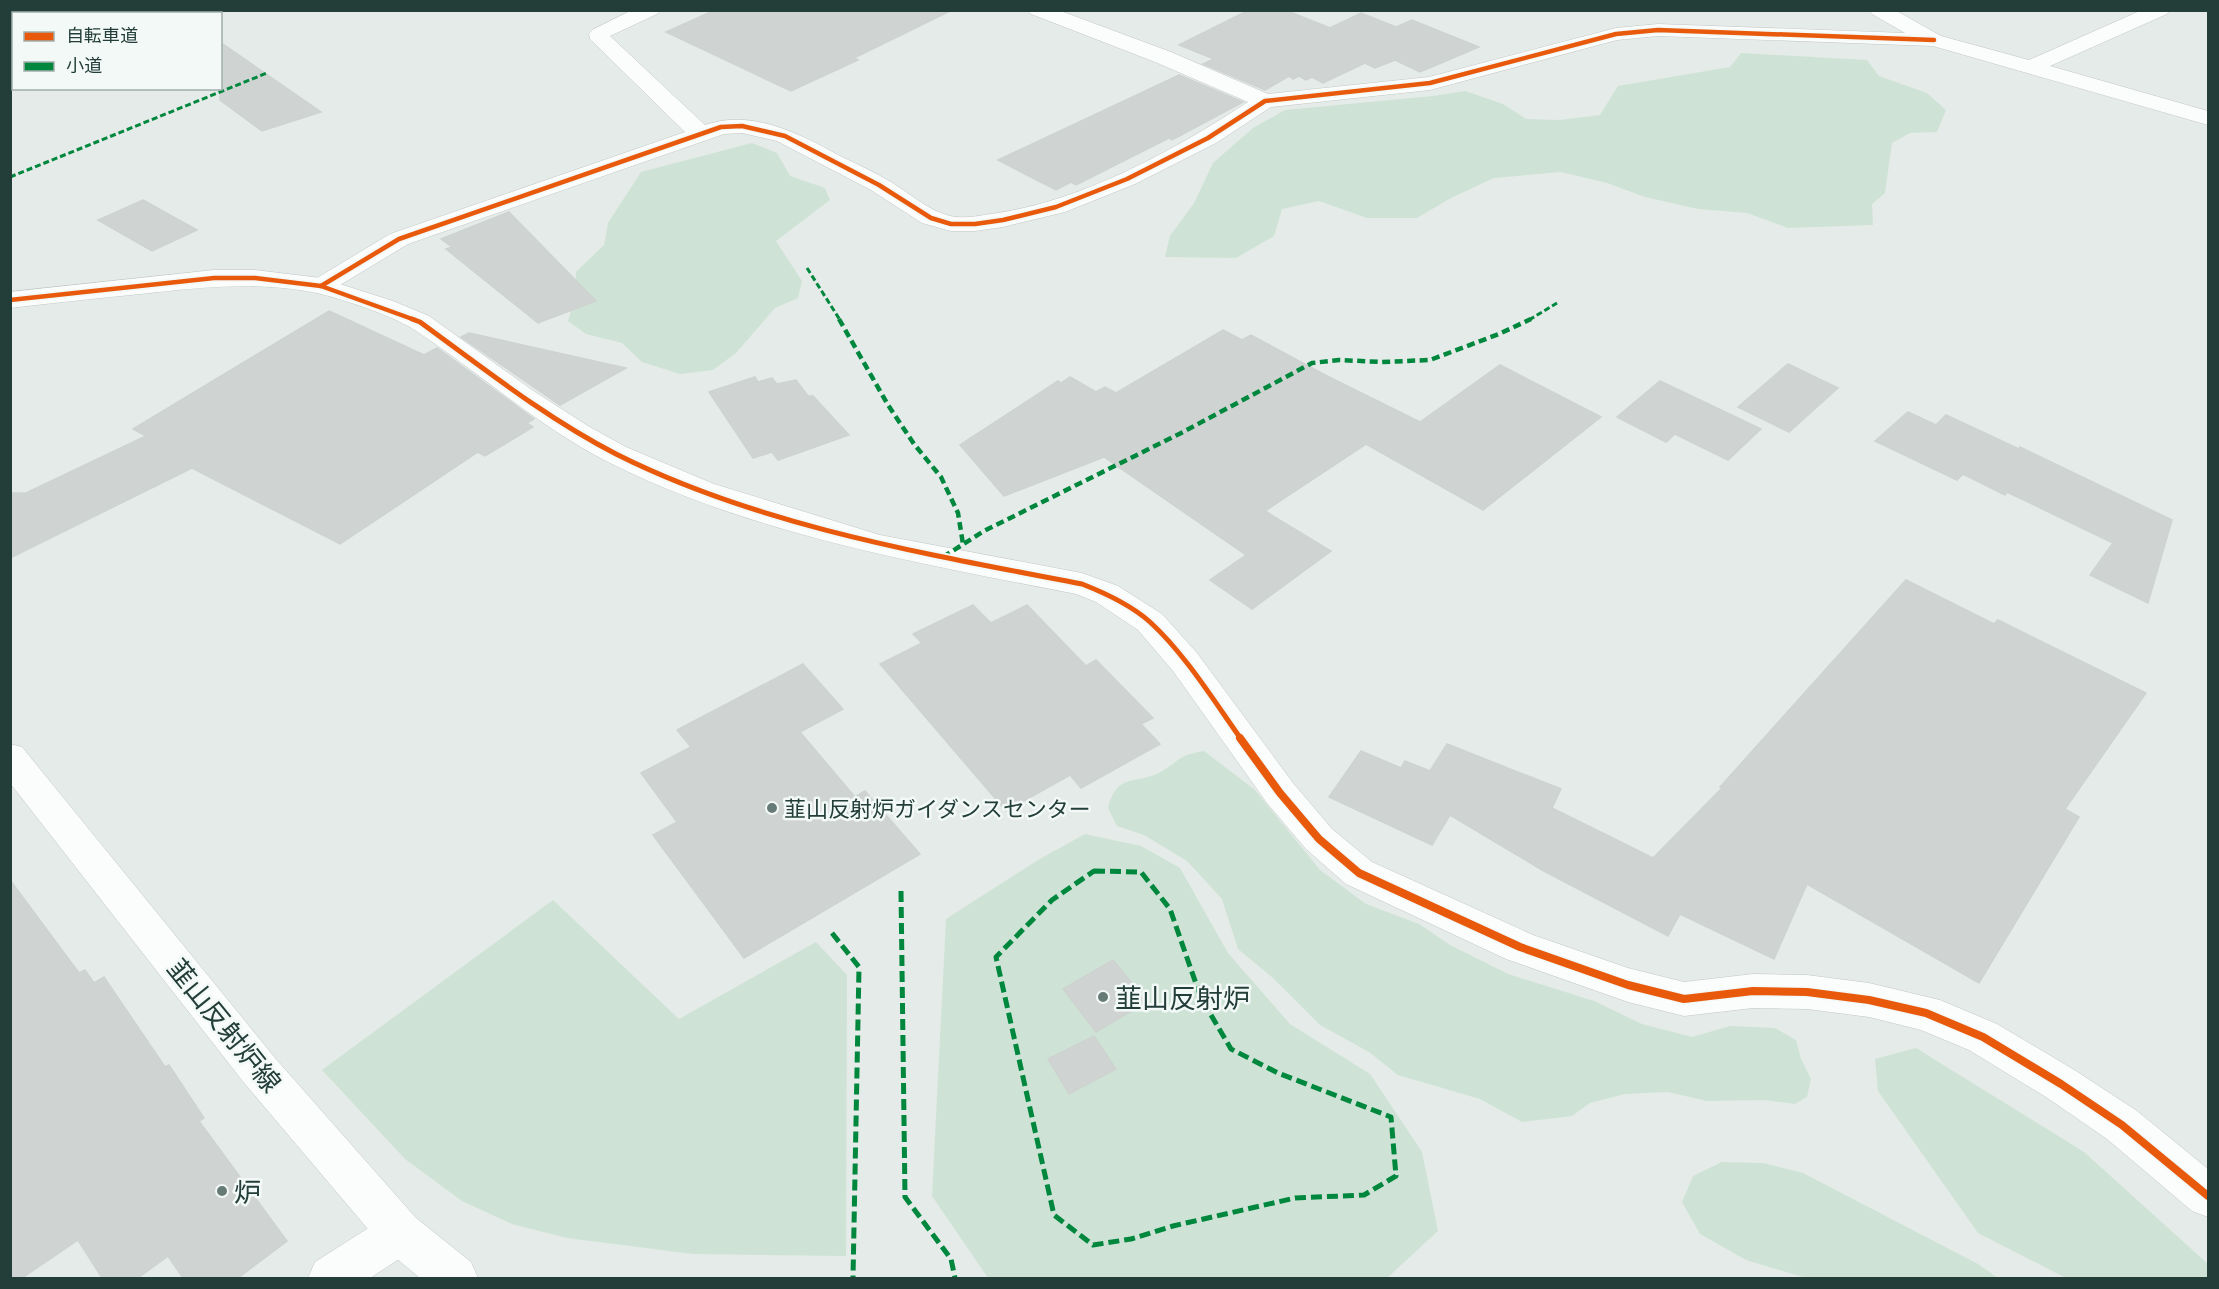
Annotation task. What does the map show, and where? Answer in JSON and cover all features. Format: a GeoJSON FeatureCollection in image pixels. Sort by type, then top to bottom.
{"type":"FeatureCollection","features":[{"type":"Feature","properties":{"kind":"street"},"geometry":{"type":"LineString","coordinates":[[650,10],[599,34],[601,39],[700,133]]}},
{"type":"Feature","properties":{"kind":"street"},"geometry":{"type":"LineString","coordinates":[[1038,10],[1163,57],[1265,101]]}},
{"type":"Feature","properties":{"kind":"street"},"geometry":{"type":"LineString","coordinates":[[1879,10],[1934,40],[2208,118]]}},
{"type":"Feature","properties":{"kind":"street"},"geometry":{"type":"LineString","coordinates":[[2029,68],[2160,10]]}},
{"type":"Feature","properties":{"kind":"street"},"geometry":{"type":"LineString","coordinates":[[321,286],[399,239],[721,127],[742,126],[785,136],[879,185],[931,218],[951,224],[975,224],[1003,220],[1056,207],[1127,179],[1208,138],[1265,101],[1430,83],[1605,37],[1647,31],[1934,40]]}},
{"type":"Feature","properties":{"kind":"street"},"geometry":{"type":"LineString","coordinates":[[10,300],[214,278],[255,278],[321,286],[420,322],[522,396],[578,432],[616,454],[702,490],[798,522],[880,545],[1082,584],[1107,594],[1150,622],[1185,662],[1280,793],[1319,838],[1359,873],[1520,947],[1628,985],[1684,999],[1753,991],[1807,992],[1869,1000],[1926,1013],[1983,1037],[2061,1084],[2122,1125],[2208,1196]]}},
{"type":"Feature","properties":{"kind":"street","name":"韮山反射炉線"},"geometry":{"type":"LineString","coordinates":[[10,757],[260,1071],[400,1233],[455,1278]]}},
{"type":"Feature","properties":{"kind":"street"},"geometry":{"type":"LineString","coordinates":[[331,1278],[400,1233]]}},
{"type":"Feature","properties":{"kind":"green space"},"geometry":{"type":"Polygon","coordinates":[[[1741,53],[1867,60],[1879,76],[1927,93],[1946,110],[1937,132],[1910,133],[1892,143],[1885,193],[1872,204],[1873,225],[1788,228],[1747,213],[1698,209],[1645,197],[1607,183],[1561,172],[1494,178],[1451,198],[1417,218],[1367,218],[1319,201],[1282,209],[1274,236],[1236,258],[1165,257],[1170,236],[1194,203],[1213,163],[1253,128],[1285,110],[1465,91],[1503,104],[1526,119],[1560,120],[1600,115],[1618,86],[1730,67],[1741,53]]]}},
{"type":"Feature","properties":{"kind":"green space"},"geometry":{"type":"Polygon","coordinates":[[[752,143],[777,153],[790,176],[825,188],[830,200],[776,241],[802,281],[798,298],[775,308],[736,353],[713,370],[680,374],[642,362],[622,343],[586,334],[568,321],[575,298],[576,272],[604,245],[608,223],[641,172],[752,143]]]}},
{"type":"Feature","properties":{"kind":"green space"},"geometry":{"type":"Polygon","coordinates":[[[1204,751],[1255,790],[1320,870],[1366,904],[1419,924],[1450,945],[1508,974],[1594,1001],[1642,1024],[1692,1037],[1730,1026],[1775,1028],[1796,1040],[1801,1059],[1811,1079],[1807,1097],[1795,1104],[1764,1100],[1707,1101],[1668,1092],[1625,1094],[1590,1103],[1572,1116],[1522,1122],[1480,1099],[1398,1075],[1369,1052],[1320,1025],[1273,978],[1238,949],[1222,899],[1187,861],[1144,835],[1117,826],[1108,808],[1117,788],[1130,781],[1162,771],[1185,756],[1204,751]]]}},
{"type":"Feature","properties":{"kind":"green space"},"geometry":{"type":"Polygon","coordinates":[[[1085,834],[1141,846],[1180,868],[1228,953],[1290,1024],[1370,1074],[1422,1152],[1438,1231],[1387,1278],[988,1278],[932,1196],[946,919],[1038,860],[1085,834]]]}},
{"type":"Feature","properties":{"kind":"green space"},"geometry":{"type":"Polygon","coordinates":[[[553,900],[679,1019],[816,942],[847,975],[846,1256],[693,1254],[567,1238],[512,1224],[462,1201],[405,1159],[322,1070],[553,900]]]}},
{"type":"Feature","properties":{"kind":"green space"},"geometry":{"type":"Polygon","coordinates":[[[1916,1048],[2084,1152],[2208,1264],[2208,1278],[2066,1278],[1978,1233],[1878,1091],[1875,1059],[1916,1048]]]}},
{"type":"Feature","properties":{"kind":"green space"},"geometry":{"type":"Polygon","coordinates":[[[1722,1162],[1763,1163],[1803,1173],[1978,1264],[1998,1278],[1806,1278],[1746,1260],[1700,1234],[1682,1202],[1693,1176],[1722,1162]]]}},
{"type":"Feature","properties":{"kind":"building"},"geometry":{"type":"Polygon","coordinates":[[[715,10],[952,10],[854,58],[858,60],[791,91],[666,32],[715,10]]]}},
{"type":"Feature","properties":{"kind":"building"},"geometry":{"type":"Polygon","coordinates":[[[1249,10],[1285,10],[1330,28],[1361,13],[1396,27],[1412,20],[1479,47],[1420,72],[1395,60],[1375,68],[1365,63],[1323,83],[1312,77],[1306,80],[1299,76],[1293,79],[1289,76],[1265,90],[1203,64],[1214,59],[1179,45],[1249,10]]]}},
{"type":"Feature","properties":{"kind":"building"},"geometry":{"type":"Polygon","coordinates":[[[222,43],[321,112],[262,131],[220,100],[222,43]]]}},
{"type":"Feature","properties":{"kind":"building"},"geometry":{"type":"Polygon","coordinates":[[[1179,75],[1243,102],[1172,140],[1169,138],[1076,185],[1071,182],[1056,190],[998,160],[1179,75]]]}},
{"type":"Feature","properties":{"kind":"building"},"geometry":{"type":"Polygon","coordinates":[[[143,200],[197,230],[152,251],[98,220],[143,200]]]}},
{"type":"Feature","properties":{"kind":"building"},"geometry":{"type":"Polygon","coordinates":[[[509,212],[596,301],[538,323],[446,249],[452,247],[441,239],[509,212]]]}},
{"type":"Feature","properties":{"kind":"building"},"geometry":{"type":"Polygon","coordinates":[[[329,311],[424,355],[437,348],[534,419],[527,423],[533,427],[485,456],[478,452],[340,544],[192,468],[10,558],[10,493],[26,493],[146,436],[133,429],[329,311]]]}},
{"type":"Feature","properties":{"kind":"building"},"geometry":{"type":"Polygon","coordinates":[[[1223,330],[1242,340],[1251,335],[1420,422],[1500,365],[1601,417],[1483,510],[1366,444],[1265,511],[1331,551],[1252,609],[1210,580],[1246,555],[1104,457],[1004,496],[960,445],[1058,381],[1061,383],[1070,377],[1096,392],[1105,387],[1116,393],[1223,330]]]}},
{"type":"Feature","properties":{"kind":"building"},"geometry":{"type":"Polygon","coordinates":[[[469,333],[626,368],[560,405],[461,337],[469,333]]]}},
{"type":"Feature","properties":{"kind":"building"},"geometry":{"type":"Polygon","coordinates":[[[1788,364],[1838,388],[1789,432],[1738,407],[1788,364]]]}},
{"type":"Feature","properties":{"kind":"building"},"geometry":{"type":"Polygon","coordinates":[[[755,377],[758,382],[772,378],[777,384],[796,380],[808,396],[813,396],[849,435],[778,460],[772,452],[753,458],[709,392],[755,377]]]}},
{"type":"Feature","properties":{"kind":"building"},"geometry":{"type":"Polygon","coordinates":[[[1660,381],[1761,429],[1728,460],[1675,434],[1666,442],[1617,417],[1660,381]]]}},
{"type":"Feature","properties":{"kind":"building"},"geometry":{"type":"Polygon","coordinates":[[[1908,412],[1936,425],[1946,415],[2019,449],[2020,447],[2172,520],[2148,603],[2090,575],[2113,543],[2007,492],[2005,495],[1963,474],[1957,480],[1875,441],[1908,412]]]}},
{"type":"Feature","properties":{"kind":"building"},"geometry":{"type":"Polygon","coordinates":[[[1906,580],[1994,624],[1998,620],[2146,693],[2065,809],[2079,817],[1979,983],[1807,884],[1774,959],[1680,914],[1668,936],[1542,870],[1450,815],[1432,845],[1329,797],[1361,751],[1401,768],[1405,761],[1430,771],[1447,744],[1561,789],[1552,808],[1653,858],[1722,788],[1720,787],[1906,580]]]}},
{"type":"Feature","properties":{"kind":"building"},"geometry":{"type":"Polygon","coordinates":[[[973,605],[991,623],[1027,605],[1086,666],[1096,660],[1153,718],[1141,724],[1160,744],[1081,788],[1070,775],[1006,811],[880,664],[922,643],[913,634],[973,605]]]}},
{"type":"Feature","properties":{"kind":"building"},"geometry":{"type":"Polygon","coordinates":[[[803,664],[843,709],[800,732],[855,797],[865,791],[920,854],[744,958],[653,835],[677,822],[641,773],[691,747],[677,730],[803,664]]]}},
{"type":"Feature","properties":{"kind":"building"},"geometry":{"type":"Polygon","coordinates":[[[10,880],[79,973],[85,970],[94,983],[104,977],[165,1067],[169,1065],[204,1118],[199,1121],[287,1241],[238,1278],[183,1278],[168,1256],[138,1278],[102,1278],[78,1240],[22,1278],[10,1278],[10,880]]]}},
{"type":"Feature","properties":{"kind":"building"},"geometry":{"type":"Polygon","coordinates":[[[1113,960],[1147,1002],[1096,1032],[1063,989],[1113,960]]]}},
{"type":"Feature","properties":{"kind":"building"},"geometry":{"type":"Polygon","coordinates":[[[1094,1036],[1116,1069],[1069,1094],[1048,1059],[1094,1036]]]}},
{"type":"Feature","properties":{"kind":"marked path"},"geometry":{"type":"LineString","coordinates":[[10,177],[267,73]]}},
{"type":"Feature","properties":{"kind":"marked path"},"geometry":{"type":"LineString","coordinates":[[807,268],[852,339],[888,405],[914,444],[941,477],[958,513],[963,544]]}},
{"type":"Feature","properties":{"kind":"marked path"},"geometry":{"type":"LineString","coordinates":[[943,557],[984,531],[1183,432],[1312,363],[1339,360],[1382,362],[1430,360],[1524,323],[1557,303]]}},
{"type":"Feature","properties":{"kind":"marked path"},"geometry":{"type":"LineString","coordinates":[[1094,871],[1141,872],[1170,909],[1201,998],[1231,1049],[1278,1073],[1391,1117],[1396,1176],[1364,1195],[1295,1198],[1173,1226],[1131,1239],[1093,1245],[1054,1215],[996,957],[1052,900],[1094,871]]}},
{"type":"Feature","properties":{"kind":"marked path"},"geometry":{"type":"LineString","coordinates":[[901,891],[905,1197],[951,1259],[955,1278]]}},
{"type":"Feature","properties":{"kind":"marked path"},"geometry":{"type":"LineString","coordinates":[[832,933],[859,967],[853,1278]]}},
{"type":"Feature","properties":{"kind":"cycle path"},"geometry":{"type":"LineString","coordinates":[[321,286],[399,239],[721,127],[742,126],[785,136],[879,185],[931,218],[951,224],[975,224],[1003,220],[1056,207],[1127,179],[1208,138],[1265,101],[1430,83],[1616,34],[1658,30],[1934,40]]}},
{"type":"Feature","properties":{"kind":"cycle path"},"geometry":{"type":"LineString","coordinates":[[10,300],[214,278],[255,278],[321,286],[420,322],[522,396],[578,432],[616,454],[703,491],[798,522],[880,545],[1082,584],[1107,594],[1150,622],[1185,662],[1280,793],[1319,839],[1359,873],[1520,947],[1628,985],[1684,999],[1753,991],[1807,992],[1869,1000],[1926,1013],[1983,1037],[2061,1084],[2122,1125],[2208,1196]]}},
{"type":"Feature","properties":{"kind":"place","name":"韮山反射炉ガイダンスセンター"},"geometry":{"type":"Point","coordinates":[772,808]}},
{"type":"Feature","properties":{"kind":"place","name":"韮山反射炉"},"geometry":{"type":"Point","coordinates":[1103,997]}},
{"type":"Feature","properties":{"kind":"place","name":"炉"},"geometry":{"type":"Point","coordinates":[222,1191]}}]}
